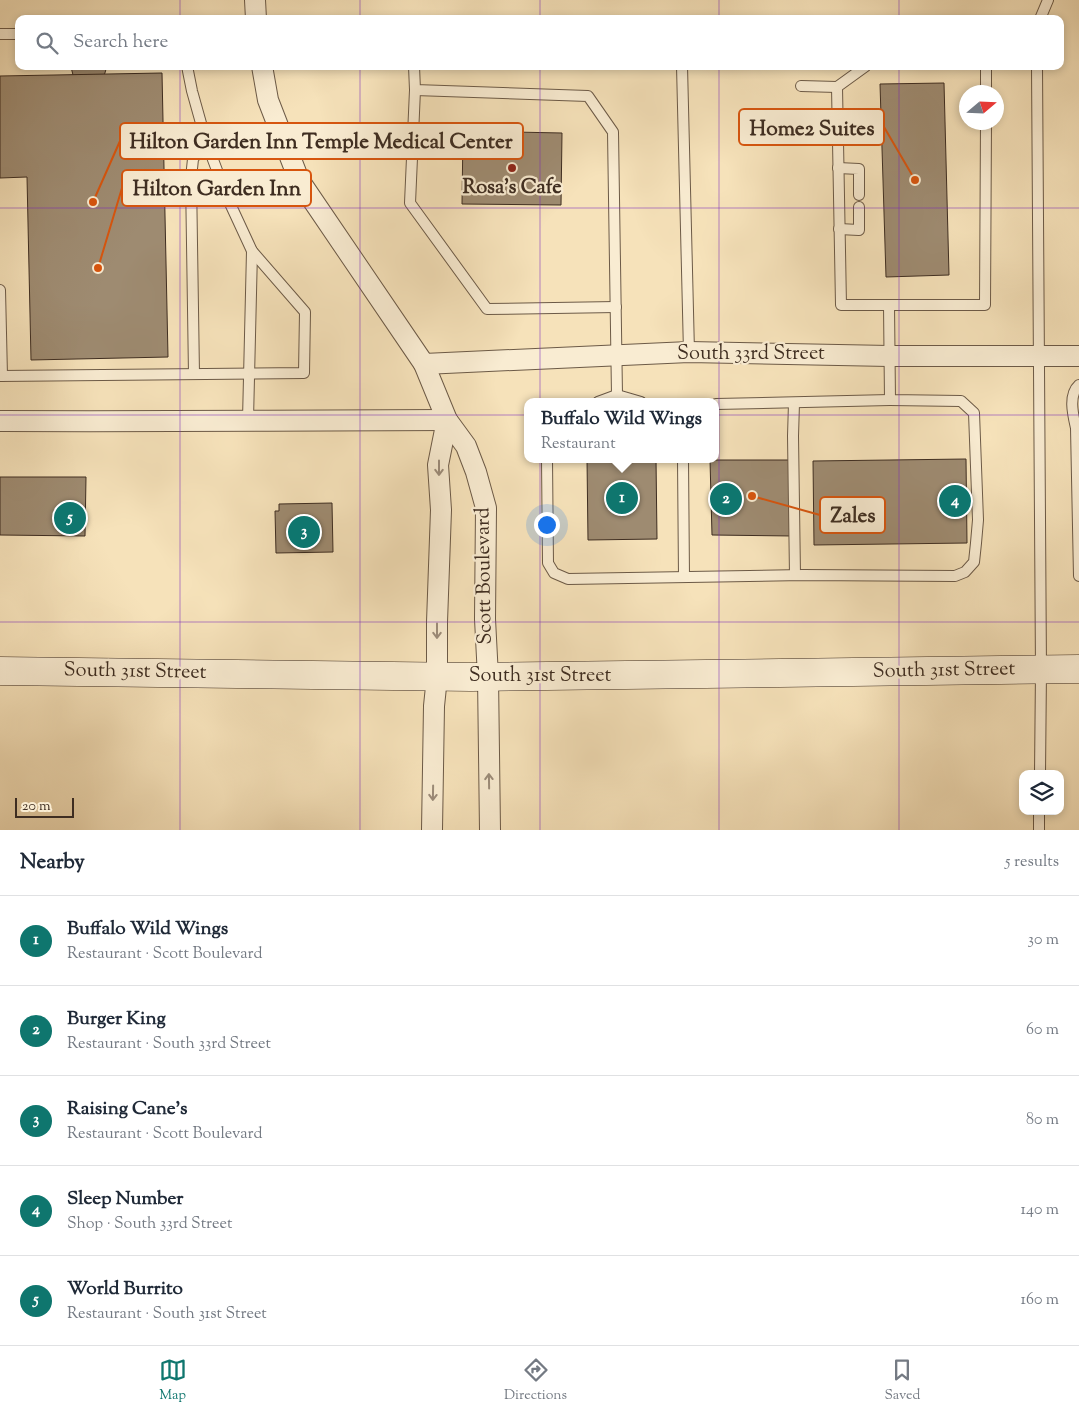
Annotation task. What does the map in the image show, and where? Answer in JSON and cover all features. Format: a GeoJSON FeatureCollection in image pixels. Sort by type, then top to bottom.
{"type":"FeatureCollection","features":[{"type":"Feature","properties":{"kind":"main road","name":"South 31st Street"},"geometry":{"type":"LineString","coordinates":[[0,671],[436,677],[1079,670]]}},
{"type":"Feature","properties":{"kind":"street"},"geometry":{"type":"LineString","coordinates":[[255,0],[256,15]]}},
{"type":"Feature","properties":{"kind":"street","name":"Scott Boulevard"},"geometry":{"type":"LineString","coordinates":[[263,70],[268,100],[299,180],[424,364],[447,420],[466,446],[476,472],[486,508],[485,619],[488,676],[490,830]]}},
{"type":"Feature","properties":{"kind":"street","name":"South 33rd Street"},"geometry":{"type":"LineString","coordinates":[[424,364],[689,352],[889,356],[1079,356]]}},
{"type":"Feature","properties":{"kind":"street"},"geometry":{"type":"LineString","coordinates":[[0,421],[447,420],[438,465],[441,510],[432,830]]}},
{"type":"Feature","properties":{"kind":"lane"},"geometry":{"type":"LineString","coordinates":[[1042,15],[1048,0]]}},
{"type":"Feature","properties":{"kind":"lane"},"geometry":{"type":"LineString","coordinates":[[0,34],[15,34]]}},
{"type":"Feature","properties":{"kind":"lane"},"geometry":{"type":"LineString","coordinates":[[0,290],[1,376],[304,373],[305,312],[252,251],[227,197],[206,141],[188,70]]}},
{"type":"Feature","properties":{"kind":"lane"},"geometry":{"type":"LineString","coordinates":[[414,70],[410,203],[487,309],[616,308]]}},
{"type":"Feature","properties":{"kind":"lane"},"geometry":{"type":"LineString","coordinates":[[682,70],[689,352]]}},
{"type":"Feature","properties":{"kind":"lane"},"geometry":{"type":"LineString","coordinates":[[801,86],[837,87],[860,70]]}},
{"type":"Feature","properties":{"kind":"lane"},"geometry":{"type":"LineString","coordinates":[[986,70],[986,85]]}},
{"type":"Feature","properties":{"kind":"lane"},"geometry":{"type":"LineString","coordinates":[[1037,70],[1040,770]]}},
{"type":"Feature","properties":{"kind":"lane"},"geometry":{"type":"LineString","coordinates":[[837,87],[841,305],[985,305],[986,130]]}},
{"type":"Feature","properties":{"kind":"lane"},"geometry":{"type":"LineString","coordinates":[[415,90],[588,96],[613,132],[617,395]]}},
{"type":"Feature","properties":{"kind":"lane"},"geometry":{"type":"LineString","coordinates":[[194,374],[191,178],[193,159],[206,141]]}},
{"type":"Feature","properties":{"kind":"lane"},"geometry":{"type":"LineString","coordinates":[[838,168],[859,169],[859,195]]}},
{"type":"Feature","properties":{"kind":"lane"},"geometry":{"type":"LineString","coordinates":[[839,229],[859,230],[859,207]]}},
{"type":"Feature","properties":{"kind":"lane"},"geometry":{"type":"LineString","coordinates":[[248,420],[252,251]]}},
{"type":"Feature","properties":{"kind":"lane"},"geometry":{"type":"LineString","coordinates":[[890,305],[890,400]]}},
{"type":"Feature","properties":{"kind":"lane"},"geometry":{"type":"LineString","coordinates":[[1079,385],[1076,388],[1072,403],[1078,424],[1079,576]]}},
{"type":"Feature","properties":{"kind":"lane"},"geometry":{"type":"LineString","coordinates":[[609,398],[617,395],[627,398]]}},
{"type":"Feature","properties":{"kind":"lane"},"geometry":{"type":"LineString","coordinates":[[547,463],[548,563],[554,573],[568,579],[795,575],[955,576],[965,572],[974,562],[978,520],[974,413],[961,401],[890,400],[719,404]]}},
{"type":"Feature","properties":{"kind":"lane"},"geometry":{"type":"LineString","coordinates":[[794,402],[795,575]]}},
{"type":"Feature","properties":{"kind":"lane"},"geometry":{"type":"LineString","coordinates":[[683,463],[684,577]]}},
{"type":"Feature","properties":{"kind":"lane"},"geometry":{"type":"LineString","coordinates":[[1039,815],[1039,830]]}},
{"type":"Feature","properties":{"kind":"building"},"geometry":{"type":"Polygon","coordinates":[[[72,70],[106,70],[104,76],[124,76],[123,120],[132,120],[131,144],[120,146],[123,258],[142,263],[136,289],[120,285],[121,331],[117,331],[112,340],[70,339],[70,331],[64,328],[65,76],[73,75],[72,70]]]}},
{"type":"Feature","properties":{"kind":"building"},"geometry":{"type":"Polygon","coordinates":[[[162,73],[168,357],[31,360],[27,177],[0,178],[0,76],[162,73]]]}},
{"type":"Feature","properties":{"kind":"building"},"geometry":{"type":"Polygon","coordinates":[[[944,83],[949,275],[886,277],[880,84],[944,83]]]}},
{"type":"Feature","properties":{"kind":"building","name":"Rosa's Cafe"},"geometry":{"type":"Polygon","coordinates":[[[463,131],[562,133],[561,205],[462,204],[463,131]]]}},
{"type":"Feature","properties":{"kind":"building"},"geometry":{"type":"Polygon","coordinates":[[[966,459],[967,543],[814,545],[813,461],[966,459]]]}},
{"type":"Feature","properties":{"kind":"building"},"geometry":{"type":"Polygon","coordinates":[[[719,460],[790,460],[792,536],[712,535],[710,463],[719,463],[719,460]]]}},
{"type":"Feature","properties":{"kind":"building"},"geometry":{"type":"Polygon","coordinates":[[[587,463],[656,463],[657,539],[588,540],[587,463]]]}},
{"type":"Feature","properties":{"kind":"building"},"geometry":{"type":"Polygon","coordinates":[[[0,477],[86,477],[85,536],[0,535],[0,477]]]}},
{"type":"Feature","properties":{"kind":"building"},"geometry":{"type":"Polygon","coordinates":[[[332,503],[333,552],[276,553],[275,511],[279,511],[279,504],[332,503]]]}},
{"type":"Feature","properties":{"kind":"place","name":"Rosa's Cafe"},"geometry":{"type":"Point","coordinates":[512,168]}},
{"type":"Feature","properties":{"kind":"place","name":"Home2 Suites"},"geometry":{"type":"Point","coordinates":[915,180]}},
{"type":"Feature","properties":{"kind":"place","name":"Hilton Garden Inn Temple Medical Center"},"geometry":{"type":"Point","coordinates":[93,202]}},
{"type":"Feature","properties":{"kind":"place","name":"Hilton Garden Inn"},"geometry":{"type":"Point","coordinates":[98,268]}},
{"type":"Feature","properties":{"kind":"place","name":"Zales"},"geometry":{"type":"Point","coordinates":[752,496]}},
{"type":"Feature","properties":{"kind":"place","name":"Buffalo Wild Wings"},"geometry":{"type":"Point","coordinates":[622,498]}},
{"type":"Feature","properties":{"kind":"place","name":"Burger King"},"geometry":{"type":"Point","coordinates":[726,499]}},
{"type":"Feature","properties":{"kind":"place","name":"Sleep Number"},"geometry":{"type":"Point","coordinates":[955,501]}},
{"type":"Feature","properties":{"kind":"place","name":"World Burrito"},"geometry":{"type":"Point","coordinates":[70,518]}},
{"type":"Feature","properties":{"kind":"place","name":"Raising Cane's"},"geometry":{"type":"Point","coordinates":[304,532]}}]}
